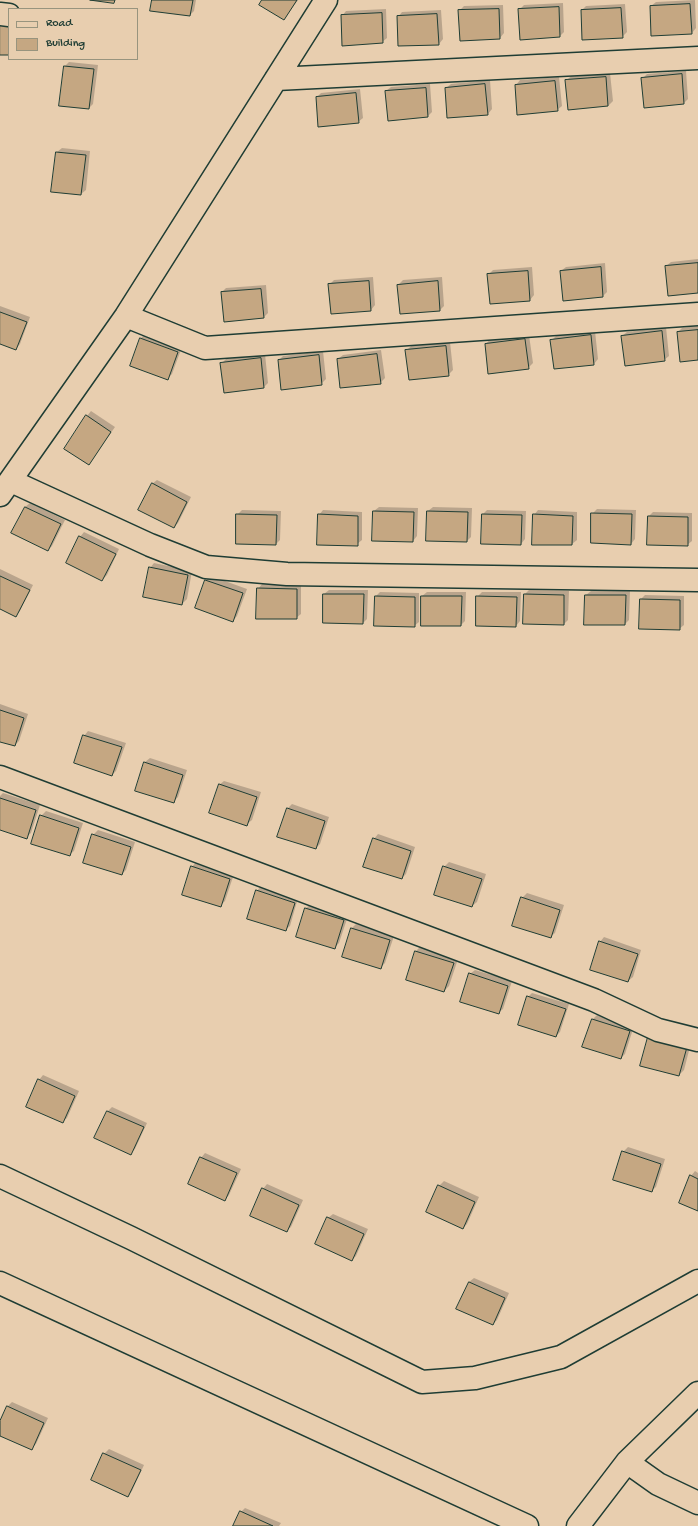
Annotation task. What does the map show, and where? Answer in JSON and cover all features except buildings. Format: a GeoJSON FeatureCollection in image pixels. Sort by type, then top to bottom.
{"type":"FeatureCollection","features":[{"type":"Feature","properties":{"kind":"street"},"geometry":{"type":"LineString","coordinates":[[326,0],[126,316],[5,488],[206,567],[287,574],[698,580]]}},
{"type":"Feature","properties":{"kind":"street"},"geometry":{"type":"LineString","coordinates":[[276,79],[698,58]]}},
{"type":"Feature","properties":{"kind":"street"},"geometry":{"type":"LineString","coordinates":[[126,316],[205,348],[698,314]]}},
{"type":"Feature","properties":{"kind":"street"},"geometry":{"type":"LineString","coordinates":[[0,777],[594,1000],[658,1030],[698,1040]]}},
{"type":"Feature","properties":{"kind":"street"},"geometry":{"type":"LineString","coordinates":[[0,1176],[131,1238],[422,1382],[475,1378],[561,1357],[698,1281]]}},
{"type":"Feature","properties":{"kind":"street"},"geometry":{"type":"LineString","coordinates":[[0,1283],[527,1526]]}},
{"type":"Feature","properties":{"kind":"street"},"geometry":{"type":"LineString","coordinates":[[578,1526],[627,1462],[698,1393]]}},
{"type":"Feature","properties":{"kind":"street"},"geometry":{"type":"LineString","coordinates":[[627,1462],[658,1484],[698,1503]]}}]}
